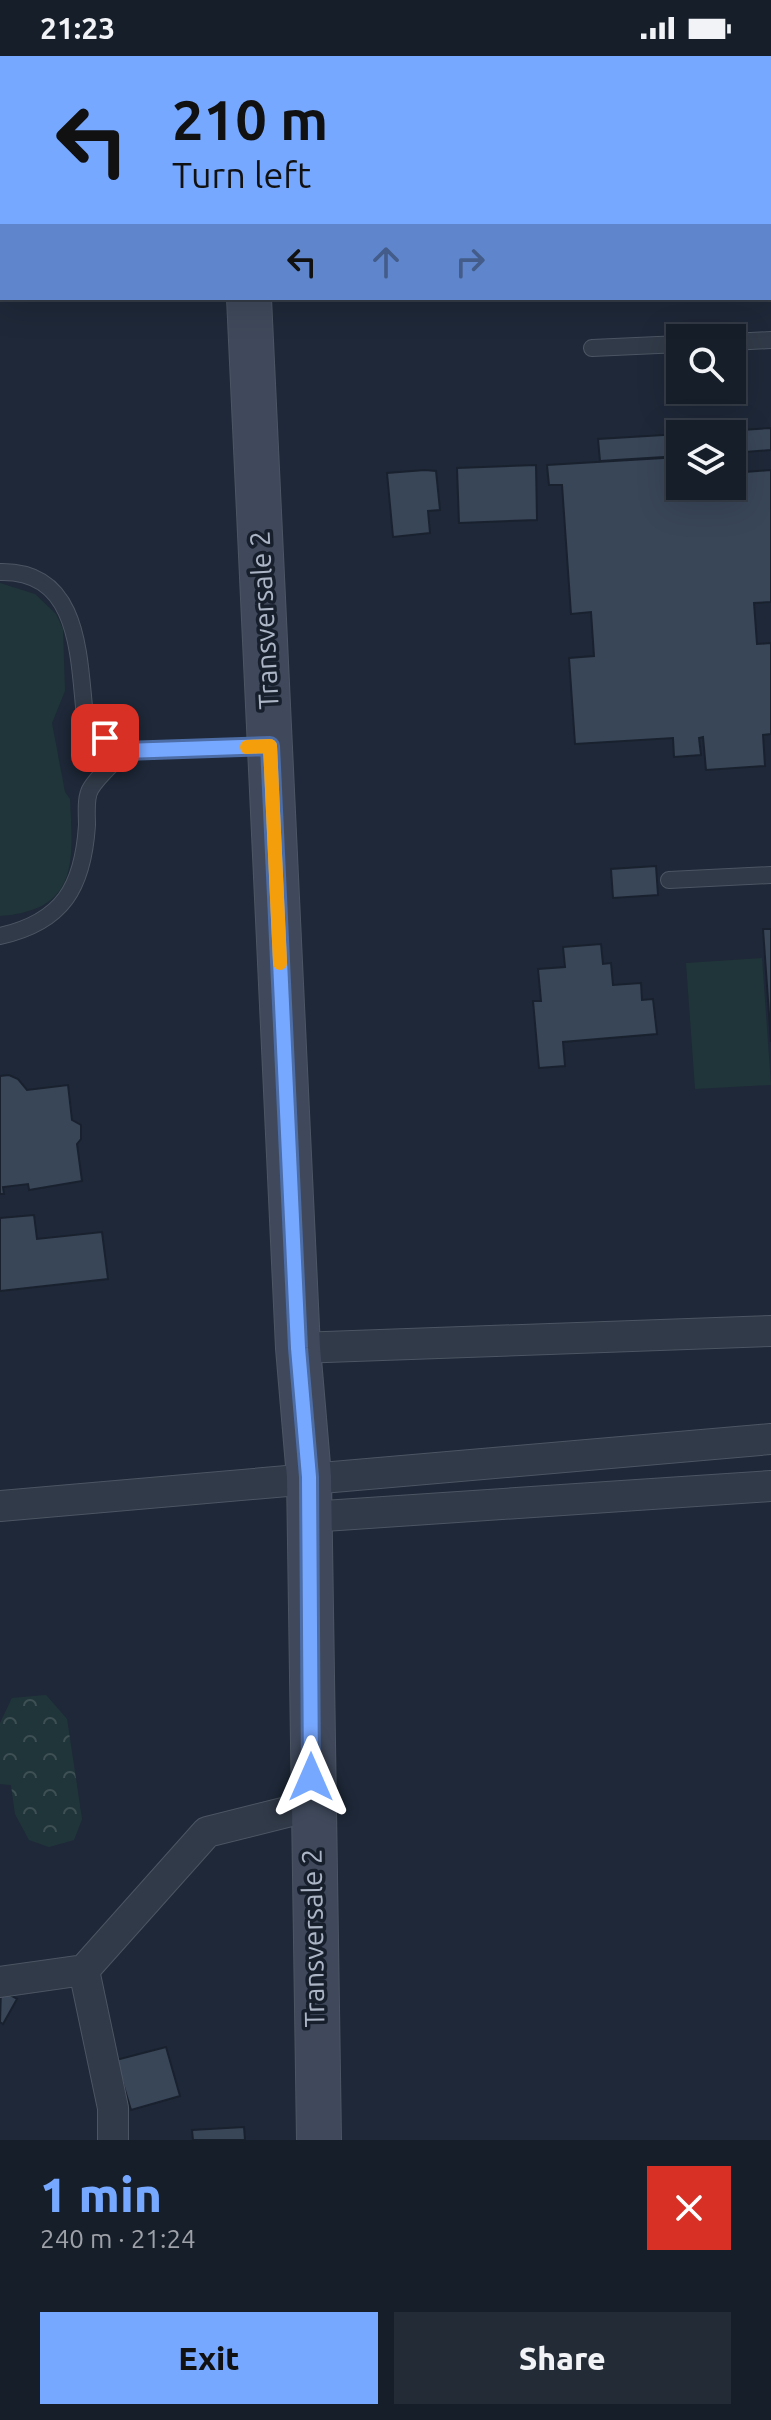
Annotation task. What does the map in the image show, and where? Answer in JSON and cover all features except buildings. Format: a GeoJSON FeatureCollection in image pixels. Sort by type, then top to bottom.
{"type":"FeatureCollection","features":[{"type":"Feature","properties":{"kind":"main road","name":"Transversale 2"},"geometry":{"type":"LineString","coordinates":[[249,300],[298,1348],[309,1497],[311,1806],[319,2140]]}},
{"type":"Feature","properties":{"kind":"street"},"geometry":{"type":"LineString","coordinates":[[298,1348],[771,1331]]}},
{"type":"Feature","properties":{"kind":"street"},"geometry":{"type":"LineString","coordinates":[[309,1497],[771,1439]]}},
{"type":"Feature","properties":{"kind":"street"},"geometry":{"type":"LineString","coordinates":[[0,1506],[771,1486]]}},
{"type":"Feature","properties":{"kind":"street"},"geometry":{"type":"LineString","coordinates":[[0,1982],[84,1970],[207,1832],[311,1806]]}},
{"type":"Feature","properties":{"kind":"street"},"geometry":{"type":"LineString","coordinates":[[84,1970],[113,2108],[113,2140]]}},
{"type":"Feature","properties":{"kind":"lane"},"geometry":{"type":"LineString","coordinates":[[746,341],[771,340]]}},
{"type":"Feature","properties":{"kind":"lane"},"geometry":{"type":"LineString","coordinates":[[592,348],[666,345]]}},
{"type":"Feature","properties":{"kind":"lane"},"geometry":{"type":"LineString","coordinates":[[0,572],[24,572],[55,592],[73,621],[86,725],[124,751],[270,746]]}},
{"type":"Feature","properties":{"kind":"lane"},"geometry":{"type":"LineString","coordinates":[[0,936],[37,925],[60,909],[76,883],[85,843],[89,790],[124,751]]}},
{"type":"Feature","properties":{"kind":"lane"},"geometry":{"type":"LineString","coordinates":[[669,880],[771,875]]}},
{"type":"Feature","properties":{"kind":"green space"},"geometry":{"type":"Polygon","coordinates":[[[0,583],[35,594],[56,614],[63,629],[65,691],[52,723],[65,792],[70,799],[71,843],[66,879],[58,893],[45,904],[26,912],[0,916],[0,583]]]}},
{"type":"Feature","properties":{"kind":"green space"},"geometry":{"type":"Polygon","coordinates":[[[762,958],[771,1085],[695,1089],[686,963],[762,958]]]}},
{"type":"Feature","properties":{"kind":"green space"},"geometry":{"type":"Polygon","coordinates":[[[46,1695],[67,1719],[82,1819],[74,1840],[49,1847],[29,1840],[15,1814],[11,1785],[0,1784],[0,1723],[12,1698],[46,1695]]]}},
{"type":"Feature","properties":{"kind":"slow traffic"},"geometry":{"type":"LineString","coordinates":[[247,747],[270,746],[280,963]]}},
{"type":"Feature","properties":{"kind":"route"},"geometry":{"type":"LineString","coordinates":[[105,738],[124,751],[270,746],[298,1348],[309,1477],[311,1777]]}}]}
